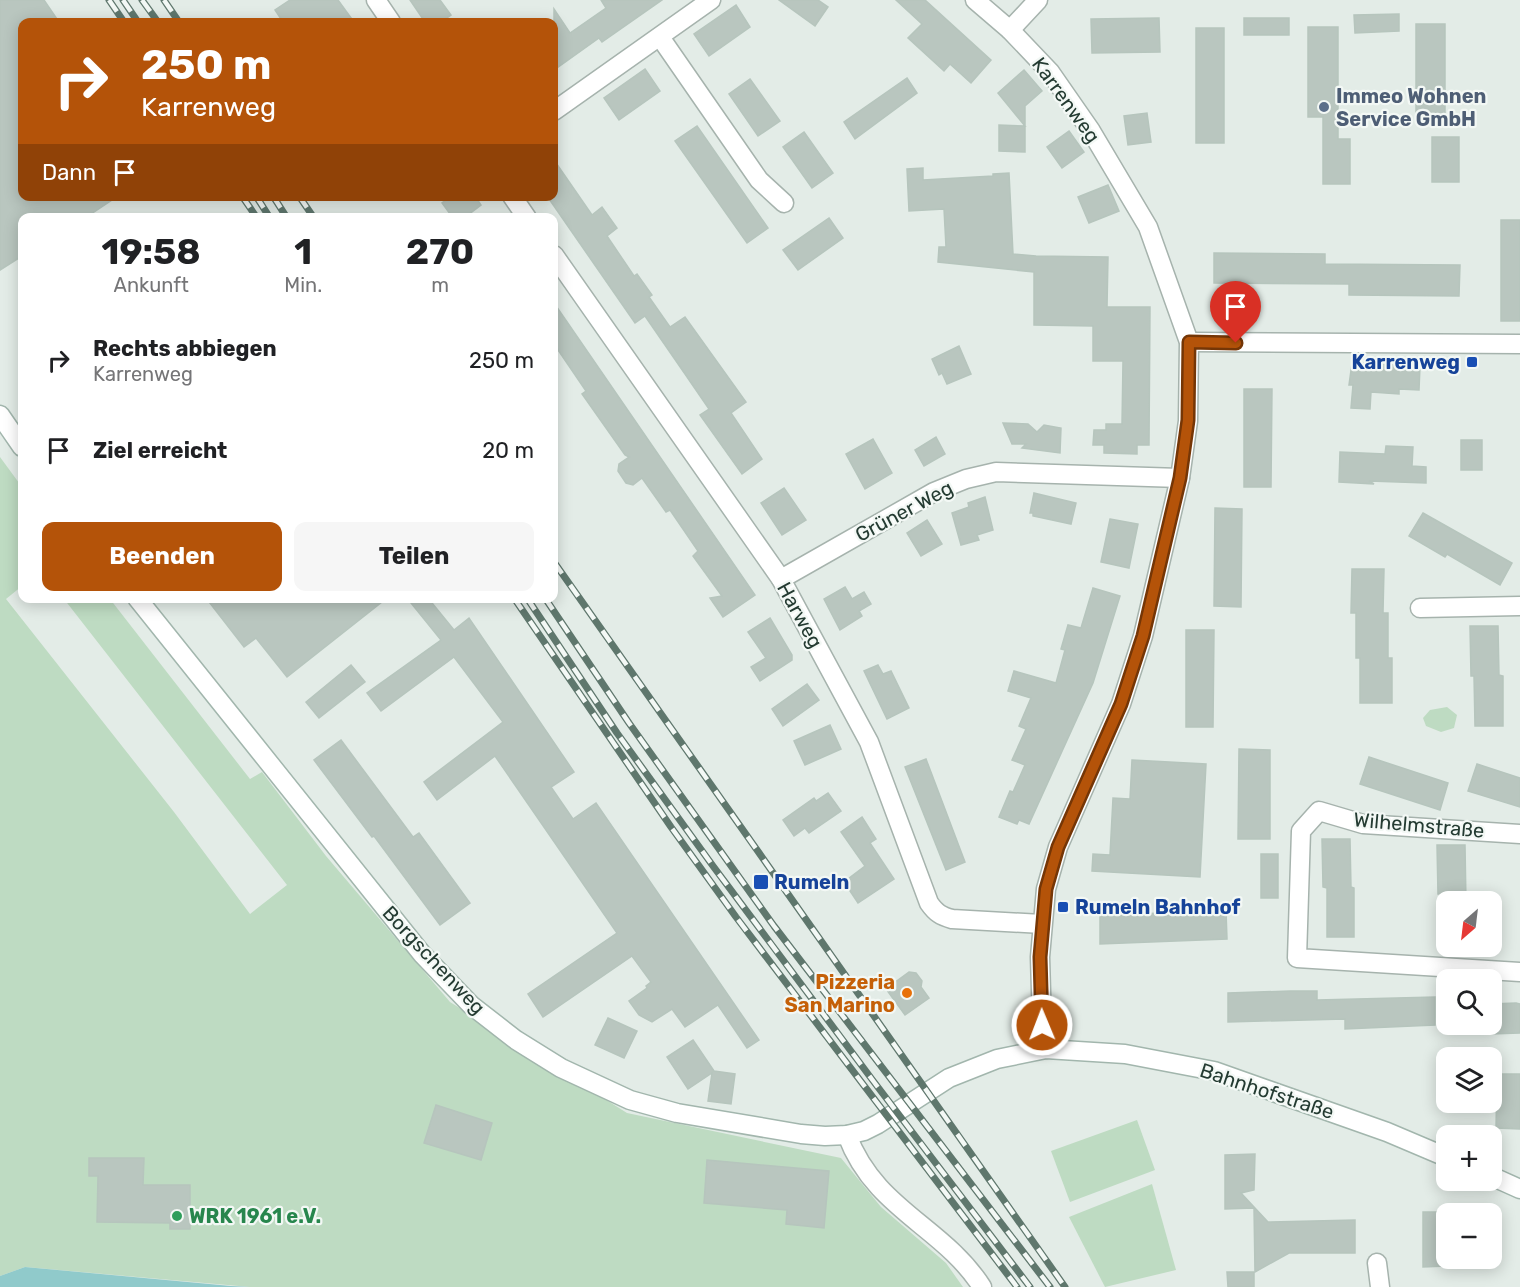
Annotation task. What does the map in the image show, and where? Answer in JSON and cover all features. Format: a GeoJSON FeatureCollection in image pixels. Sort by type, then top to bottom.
{"type":"FeatureCollection","features":[{"type":"Feature","properties":{"kind":"street"},"geometry":{"type":"LineString","coordinates":[[376,0],[389,18]]}},
{"type":"Feature","properties":{"kind":"street"},"geometry":{"type":"LineString","coordinates":[[558,108],[711,0]]}},
{"type":"Feature","properties":{"kind":"street","name":"Karrenweg"},"geometry":{"type":"LineString","coordinates":[[975,0],[1010,30],[1050,72],[1091,131],[1148,227],[1189,342]]}},
{"type":"Feature","properties":{"kind":"street"},"geometry":{"type":"LineString","coordinates":[[1010,30],[1038,0]]}},
{"type":"Feature","properties":{"kind":"street"},"geometry":{"type":"LineString","coordinates":[[660,37],[759,180],[784,203]]}},
{"type":"Feature","properties":{"kind":"street","name":"Harweg"},"geometry":{"type":"LineString","coordinates":[[558,261],[781,579],[869,742],[929,903],[939,915],[952,919],[1042,924]]}},
{"type":"Feature","properties":{"kind":"street"},"geometry":{"type":"LineString","coordinates":[[1046,1050],[1042,1025],[1042,924],[1046,889],[1058,847],[1121,704],[1143,636],[1180,478],[1188,420],[1189,342],[1520,344]]}},
{"type":"Feature","properties":{"kind":"street"},"geometry":{"type":"LineString","coordinates":[[0,415],[18,441]]}},
{"type":"Feature","properties":{"kind":"street","name":"Grüner Weg"},"geometry":{"type":"LineString","coordinates":[[781,579],[934,492],[966,479],[996,472],[1180,478]]}},
{"type":"Feature","properties":{"kind":"street","name":"Borgschenweg"},"geometry":{"type":"LineString","coordinates":[[141,603],[422,954],[478,1011],[516,1040],[561,1068],[630,1100],[677,1113],[825,1136],[847,1135],[864,1131],[949,1078],[997,1059],[1046,1050]]}},
{"type":"Feature","properties":{"kind":"street"},"geometry":{"type":"LineString","coordinates":[[1420,608],[1520,606]]}},
{"type":"Feature","properties":{"kind":"street","name":"Wilhelmstraße"},"geometry":{"type":"LineString","coordinates":[[1520,834],[1363,824],[1319,811],[1301,831],[1297,958],[1520,972]]}},
{"type":"Feature","properties":{"kind":"street","name":"Bahnhofstraße"},"geometry":{"type":"LineString","coordinates":[[1046,1050],[1125,1054],[1214,1071],[1387,1132],[1436,1153]]}},
{"type":"Feature","properties":{"kind":"street"},"geometry":{"type":"LineString","coordinates":[[847,1135],[859,1163],[881,1191],[950,1250],[982,1287]]}},
{"type":"Feature","properties":{"kind":"street"},"geometry":{"type":"LineString","coordinates":[[1502,1181],[1520,1189]]}},
{"type":"Feature","properties":{"kind":"street"},"geometry":{"type":"LineString","coordinates":[[1377,1263],[1380,1287]]}},
{"type":"Feature","properties":{"kind":"green space"},"geometry":{"type":"Polygon","coordinates":[[[0,457],[18,482],[18,589],[6,599],[174,812],[250,914],[287,885],[67,603],[113,603],[250,779],[262,772],[326,856],[450,1002],[627,1113],[841,1158],[881,1207],[946,1263],[963,1287],[250,1287],[25,1267],[0,1276],[0,457]]]}},
{"type":"Feature","properties":{"kind":"green space"},"geometry":{"type":"Polygon","coordinates":[[[1447,707],[1457,715],[1454,728],[1441,732],[1426,726],[1423,718],[1430,710],[1447,707]]]}},
{"type":"Feature","properties":{"kind":"green space"},"geometry":{"type":"Polygon","coordinates":[[[1137,1120],[1155,1170],[1070,1202],[1051,1151],[1137,1120]]]}},
{"type":"Feature","properties":{"kind":"green space"},"geometry":{"type":"Polygon","coordinates":[[[1152,1184],[1176,1270],[1105,1287],[1069,1217],[1152,1184]]]}},
{"type":"Feature","properties":{"kind":"water"},"geometry":{"type":"Polygon","coordinates":[[[25,1267],[250,1287],[0,1287],[0,1276],[25,1267]]]}},
{"type":"Feature","properties":{"kind":"building"},"geometry":{"type":"Polygon","coordinates":[[[0,0],[44,0],[56,18],[18,18],[18,201],[110,201],[92,213],[18,213],[18,259],[0,270],[0,0]]]}},
{"type":"Feature","properties":{"kind":"building"},"geometry":{"type":"Polygon","coordinates":[[[290,0],[338,0],[351,18],[280,18],[275,10],[290,0]]]}},
{"type":"Feature","properties":{"kind":"building"},"geometry":{"type":"Polygon","coordinates":[[[410,0],[440,0],[451,15],[447,18],[422,18],[410,0]]]}},
{"type":"Feature","properties":{"kind":"building"},"geometry":{"type":"Polygon","coordinates":[[[601,0],[662,0],[602,42],[599,38],[558,67],[558,18],[554,18],[554,9],[570,33],[606,8],[601,0]]]}},
{"type":"Feature","properties":{"kind":"building"},"geometry":{"type":"Polygon","coordinates":[[[779,0],[818,0],[828,7],[815,26],[779,0]]]}},
{"type":"Feature","properties":{"kind":"building"},"geometry":{"type":"Polygon","coordinates":[[[896,0],[925,0],[991,60],[971,83],[950,64],[944,71],[908,38],[922,24],[896,0]]]}},
{"type":"Feature","properties":{"kind":"building"},"geometry":{"type":"Polygon","coordinates":[[[736,5],[750,27],[709,56],[694,34],[736,5]]]}},
{"type":"Feature","properties":{"kind":"building"},"geometry":{"type":"Polygon","coordinates":[[[1399,14],[1399,31],[1355,33],[1354,15],[1399,14]]]}},
{"type":"Feature","properties":{"kind":"building"},"geometry":{"type":"Polygon","coordinates":[[[1159,18],[1160,52],[1092,53],[1091,19],[1159,18]]]}},
{"type":"Feature","properties":{"kind":"building"},"geometry":{"type":"Polygon","coordinates":[[[1244,18],[1289,18],[1289,35],[1244,35],[1244,18]]]}},
{"type":"Feature","properties":{"kind":"building"},"geometry":{"type":"Polygon","coordinates":[[[1416,24],[1445,24],[1445,115],[1416,115],[1416,24]]]}},
{"type":"Feature","properties":{"kind":"building"},"geometry":{"type":"Polygon","coordinates":[[[1308,27],[1338,27],[1338,139],[1350,139],[1350,184],[1323,184],[1323,117],[1308,117],[1308,27]]]}},
{"type":"Feature","properties":{"kind":"building"},"geometry":{"type":"Polygon","coordinates":[[[1196,28],[1224,28],[1224,143],[1196,143],[1196,28]]]}},
{"type":"Feature","properties":{"kind":"building"},"geometry":{"type":"Polygon","coordinates":[[[645,69],[660,91],[619,120],[604,98],[645,69]]]}},
{"type":"Feature","properties":{"kind":"building"},"geometry":{"type":"Polygon","coordinates":[[[1024,70],[1042,91],[1025,106],[1025,126],[998,93],[1024,70]]]}},
{"type":"Feature","properties":{"kind":"building"},"geometry":{"type":"Polygon","coordinates":[[[907,78],[917,93],[855,139],[844,122],[907,78]]]}},
{"type":"Feature","properties":{"kind":"building"},"geometry":{"type":"Polygon","coordinates":[[[750,79],[780,121],[758,136],[729,94],[750,79]]]}},
{"type":"Feature","properties":{"kind":"building"},"geometry":{"type":"Polygon","coordinates":[[[1147,113],[1151,142],[1128,145],[1124,116],[1147,113]]]}},
{"type":"Feature","properties":{"kind":"building"},"geometry":{"type":"Polygon","coordinates":[[[999,125],[1025,126],[1025,152],[999,151],[999,125]]]}},
{"type":"Feature","properties":{"kind":"building"},"geometry":{"type":"Polygon","coordinates":[[[697,126],[768,228],[747,243],[675,141],[697,126]]]}},
{"type":"Feature","properties":{"kind":"building"},"geometry":{"type":"Polygon","coordinates":[[[1069,131],[1084,152],[1062,168],[1047,147],[1069,131]]]}},
{"type":"Feature","properties":{"kind":"building"},"geometry":{"type":"Polygon","coordinates":[[[804,132],[833,173],[812,188],[783,147],[804,132]]]}},
{"type":"Feature","properties":{"kind":"building"},"geometry":{"type":"Polygon","coordinates":[[[1432,137],[1459,137],[1459,182],[1432,182],[1432,137]]]}},
{"type":"Feature","properties":{"kind":"building"},"geometry":{"type":"Polygon","coordinates":[[[558,166],[592,215],[602,207],[617,228],[607,236],[634,276],[637,274],[652,295],[649,297],[670,327],[685,317],[746,402],[731,413],[762,459],[742,474],[700,415],[709,409],[645,316],[635,323],[550,201],[558,201],[558,166]]]}},
{"type":"Feature","properties":{"kind":"building"},"geometry":{"type":"Polygon","coordinates":[[[923,168],[923,180],[1009,173],[1013,254],[1108,257],[1107,307],[1150,307],[1149,445],[1137,445],[1137,454],[1104,453],[1104,445],[1093,445],[1094,430],[1106,430],[1106,424],[1122,424],[1123,361],[1093,361],[1093,326],[1034,325],[1034,272],[938,262],[939,247],[946,247],[944,209],[909,211],[907,169],[923,168]]]}},
{"type":"Feature","properties":{"kind":"building"},"geometry":{"type":"Polygon","coordinates":[[[1108,185],[1119,211],[1089,223],[1078,197],[1108,185]]]}},
{"type":"Feature","properties":{"kind":"building"},"geometry":{"type":"Polygon","coordinates":[[[445,201],[478,201],[481,205],[471,213],[449,213],[442,203],[445,201]]]}},
{"type":"Feature","properties":{"kind":"building"},"geometry":{"type":"Polygon","coordinates":[[[829,218],[843,238],[798,270],[783,250],[829,218]]]}},
{"type":"Feature","properties":{"kind":"building"},"geometry":{"type":"Polygon","coordinates":[[[1501,220],[1520,220],[1520,321],[1501,321],[1501,220]]]}},
{"type":"Feature","properties":{"kind":"building"},"geometry":{"type":"Polygon","coordinates":[[[1214,253],[1325,254],[1325,264],[1460,265],[1459,296],[1349,295],[1349,284],[1214,283],[1214,253]]]}},
{"type":"Feature","properties":{"kind":"building"},"geometry":{"type":"Polygon","coordinates":[[[558,309],[755,595],[723,617],[710,598],[722,596],[693,556],[698,551],[670,510],[666,512],[642,478],[633,485],[626,483],[618,471],[619,464],[629,457],[625,455],[582,394],[586,391],[558,350],[558,309]]]}},
{"type":"Feature","properties":{"kind":"building"},"geometry":{"type":"Polygon","coordinates":[[[959,346],[971,374],[947,384],[942,373],[939,375],[932,359],[959,346]]]}},
{"type":"Feature","properties":{"kind":"building"},"geometry":{"type":"Polygon","coordinates":[[[1352,363],[1420,366],[1419,390],[1399,389],[1399,394],[1371,392],[1370,409],[1351,408],[1353,385],[1349,385],[1352,363]]]}},
{"type":"Feature","properties":{"kind":"building"},"geometry":{"type":"Polygon","coordinates":[[[1244,389],[1272,389],[1271,487],[1244,487],[1244,389]]]}},
{"type":"Feature","properties":{"kind":"building"},"geometry":{"type":"Polygon","coordinates":[[[1003,423],[1028,424],[1037,432],[1044,425],[1061,428],[1060,453],[1022,448],[1026,444],[1012,444],[1003,423]]]}},
{"type":"Feature","properties":{"kind":"building"},"geometry":{"type":"Polygon","coordinates":[[[936,437],[945,454],[924,466],[915,450],[936,437]]]}},
{"type":"Feature","properties":{"kind":"building"},"geometry":{"type":"Polygon","coordinates":[[[873,439],[892,473],[865,489],[846,454],[873,439]]]}},
{"type":"Feature","properties":{"kind":"building"},"geometry":{"type":"Polygon","coordinates":[[[1461,440],[1482,440],[1482,470],[1461,470],[1461,440]]]}},
{"type":"Feature","properties":{"kind":"building"},"geometry":{"type":"Polygon","coordinates":[[[1386,446],[1413,447],[1412,466],[1426,467],[1426,483],[1339,482],[1340,452],[1385,454],[1386,446]]]}},
{"type":"Feature","properties":{"kind":"building"},"geometry":{"type":"Polygon","coordinates":[[[784,488],[806,520],[782,535],[761,503],[784,488]]]}},
{"type":"Feature","properties":{"kind":"building"},"geometry":{"type":"Polygon","coordinates":[[[1034,493],[1076,503],[1071,524],[1033,516],[1033,513],[1030,513],[1034,493]]]}},
{"type":"Feature","properties":{"kind":"building"},"geometry":{"type":"Polygon","coordinates":[[[985,497],[993,530],[977,535],[979,540],[961,545],[952,513],[969,507],[968,503],[985,497]]]}},
{"type":"Feature","properties":{"kind":"building"},"geometry":{"type":"Polygon","coordinates":[[[1215,508],[1242,509],[1241,607],[1214,606],[1215,508]]]}},
{"type":"Feature","properties":{"kind":"building"},"geometry":{"type":"Polygon","coordinates":[[[1423,513],[1512,563],[1500,585],[1447,554],[1445,557],[1409,536],[1423,513]]]}},
{"type":"Feature","properties":{"kind":"building"},"geometry":{"type":"Polygon","coordinates":[[[1110,519],[1138,524],[1129,568],[1101,562],[1110,519]]]}},
{"type":"Feature","properties":{"kind":"building"},"geometry":{"type":"Polygon","coordinates":[[[927,520],[942,544],[921,556],[907,533],[927,520]]]}},
{"type":"Feature","properties":{"kind":"building"},"geometry":{"type":"Polygon","coordinates":[[[1352,569],[1384,569],[1383,613],[1388,613],[1388,658],[1392,658],[1392,703],[1360,703],[1360,658],[1356,658],[1356,613],[1351,613],[1352,569]]]}},
{"type":"Feature","properties":{"kind":"building"},"geometry":{"type":"Polygon","coordinates":[[[845,587],[852,599],[864,592],[871,604],[859,611],[862,616],[840,630],[824,599],[845,587]]]}},
{"type":"Feature","properties":{"kind":"building"},"geometry":{"type":"Polygon","coordinates":[[[1093,588],[1120,596],[1093,683],[1029,824],[1019,820],[1017,824],[999,817],[1025,765],[1012,760],[1026,729],[1019,726],[1031,698],[1008,691],[1014,671],[1056,683],[1065,650],[1061,649],[1068,625],[1081,628],[1093,588]]]}},
{"type":"Feature","properties":{"kind":"building"},"geometry":{"type":"Polygon","coordinates":[[[210,603],[381,603],[287,677],[256,638],[244,647],[210,603]]]}},
{"type":"Feature","properties":{"kind":"building"},"geometry":{"type":"Polygon","coordinates":[[[411,603],[432,603],[454,630],[469,618],[574,772],[551,787],[573,819],[596,803],[759,1040],[747,1048],[718,1005],[685,1027],[672,1009],[652,1022],[639,1015],[629,1001],[647,988],[646,986],[651,982],[632,956],[543,1017],[528,994],[617,933],[495,756],[437,800],[424,782],[503,722],[454,657],[381,711],[367,693],[441,640],[411,603]]]}},
{"type":"Feature","properties":{"kind":"building"},"geometry":{"type":"Polygon","coordinates":[[[770,618],[792,655],[792,660],[760,681],[751,667],[766,658],[748,632],[770,618]]]}},
{"type":"Feature","properties":{"kind":"building"},"geometry":{"type":"Polygon","coordinates":[[[1470,626],[1498,626],[1499,675],[1503,676],[1503,726],[1475,726],[1470,626]]]}},
{"type":"Feature","properties":{"kind":"building"},"geometry":{"type":"Polygon","coordinates":[[[1186,630],[1214,630],[1213,727],[1186,727],[1186,630]]]}},
{"type":"Feature","properties":{"kind":"building"},"geometry":{"type":"Polygon","coordinates":[[[351,665],[365,682],[319,718],[306,702],[351,665]]]}},
{"type":"Feature","properties":{"kind":"building"},"geometry":{"type":"Polygon","coordinates":[[[878,665],[883,674],[891,671],[909,708],[887,719],[864,671],[878,665]]]}},
{"type":"Feature","properties":{"kind":"building"},"geometry":{"type":"Polygon","coordinates":[[[807,684],[819,700],[783,726],[772,709],[807,684]]]}},
{"type":"Feature","properties":{"kind":"building"},"geometry":{"type":"Polygon","coordinates":[[[830,725],[841,749],[805,765],[794,741],[830,725]]]}},
{"type":"Feature","properties":{"kind":"building"},"geometry":{"type":"Polygon","coordinates":[[[341,740],[413,837],[419,833],[470,903],[440,925],[314,760],[341,740]]]}},
{"type":"Feature","properties":{"kind":"building"},"geometry":{"type":"Polygon","coordinates":[[[1239,749],[1270,750],[1270,839],[1238,839],[1239,749]]]}},
{"type":"Feature","properties":{"kind":"building"},"geometry":{"type":"Polygon","coordinates":[[[1369,757],[1448,783],[1440,810],[1360,784],[1369,757]]]}},
{"type":"Feature","properties":{"kind":"building"},"geometry":{"type":"Polygon","coordinates":[[[926,759],[965,862],[946,870],[905,767],[926,759]]]}},
{"type":"Feature","properties":{"kind":"building"},"geometry":{"type":"Polygon","coordinates":[[[1132,760],[1206,764],[1200,877],[1092,871],[1093,854],[1110,855],[1113,798],[1130,799],[1132,760]]]}},
{"type":"Feature","properties":{"kind":"building"},"geometry":{"type":"Polygon","coordinates":[[[1477,764],[1520,778],[1520,807],[1468,791],[1477,764]]]}},
{"type":"Feature","properties":{"kind":"building"},"geometry":{"type":"Polygon","coordinates":[[[828,793],[841,811],[809,833],[805,828],[794,836],[783,820],[814,798],[816,801],[828,793]]]}},
{"type":"Feature","properties":{"kind":"building"},"geometry":{"type":"Polygon","coordinates":[[[862,817],[876,839],[870,843],[894,879],[858,903],[844,882],[865,866],[841,832],[862,817]]]}},
{"type":"Feature","properties":{"kind":"building"},"geometry":{"type":"Polygon","coordinates":[[[1322,839],[1350,839],[1351,887],[1354,888],[1354,937],[1327,937],[1327,888],[1323,887],[1322,839]]]}},
{"type":"Feature","properties":{"kind":"building"},"geometry":{"type":"Polygon","coordinates":[[[1437,845],[1465,845],[1466,891],[1438,891],[1437,845]]]}},
{"type":"Feature","properties":{"kind":"building"},"geometry":{"type":"Polygon","coordinates":[[[1261,854],[1278,854],[1278,898],[1261,898],[1261,854]]]}},
{"type":"Feature","properties":{"kind":"building"},"geometry":{"type":"Polygon","coordinates":[[[1226,911],[1227,939],[1100,944],[1100,915],[1226,911]]]}},
{"type":"Feature","properties":{"kind":"building","name":"Pizzeria San Marino"},"geometry":{"type":"Polygon","coordinates":[[[909,972],[916,973],[922,981],[921,987],[929,998],[905,1015],[886,989],[909,972]]]}},
{"type":"Feature","properties":{"kind":"building"},"geometry":{"type":"Polygon","coordinates":[[[1317,991],[1317,1000],[1435,997],[1435,1025],[1345,1029],[1345,1019],[1228,1022],[1228,993],[1317,991]]]}},
{"type":"Feature","properties":{"kind":"building"},"geometry":{"type":"Polygon","coordinates":[[[1502,1004],[1520,1004],[1520,1033],[1502,1034],[1502,1004]]]}},
{"type":"Feature","properties":{"kind":"building"},"geometry":{"type":"Polygon","coordinates":[[[608,1018],[637,1031],[624,1058],[595,1045],[608,1018]]]}},
{"type":"Feature","properties":{"kind":"building"},"geometry":{"type":"Polygon","coordinates":[[[693,1040],[714,1071],[735,1074],[731,1104],[708,1101],[712,1073],[688,1089],[667,1057],[693,1040]]]}},
{"type":"Feature","properties":{"kind":"building"},"geometry":{"type":"Polygon","coordinates":[[[1502,1074],[1520,1074],[1520,1129],[1502,1128],[1502,1125],[1496,1125],[1496,1113],[1502,1113],[1502,1074]]]}},
{"type":"Feature","properties":{"kind":"building"},"geometry":{"type":"Polygon","coordinates":[[[436,1105],[492,1123],[481,1160],[424,1143],[436,1105]]]}},
{"type":"Feature","properties":{"kind":"building"},"geometry":{"type":"Polygon","coordinates":[[[1255,1154],[1254,1190],[1241,1193],[1268,1222],[1355,1220],[1355,1253],[1289,1253],[1255,1272],[1254,1208],[1225,1209],[1225,1155],[1255,1154]]]}},
{"type":"Feature","properties":{"kind":"building"},"geometry":{"type":"Polygon","coordinates":[[[89,1158],[144,1158],[143,1185],[190,1185],[190,1229],[170,1229],[170,1223],[97,1222],[98,1176],[89,1176],[89,1158]]]}},
{"type":"Feature","properties":{"kind":"building"},"geometry":{"type":"Polygon","coordinates":[[[707,1160],[829,1171],[824,1228],[786,1224],[787,1210],[704,1203],[707,1160]]]}},
{"type":"Feature","properties":{"kind":"building"},"geometry":{"type":"Polygon","coordinates":[[[1423,1212],[1436,1212],[1436,1266],[1423,1267],[1423,1212]]]}},
{"type":"Feature","properties":{"kind":"building"},"geometry":{"type":"Polygon","coordinates":[[[1227,1272],[1254,1272],[1254,1287],[1228,1287],[1227,1272]]]}},
{"type":"Feature","properties":{"kind":"railway"},"geometry":{"type":"LineString","coordinates":[[109,0],[121,18]]}},
{"type":"Feature","properties":{"kind":"railway"},"geometry":{"type":"LineString","coordinates":[[123,0],[135,18]]}},
{"type":"Feature","properties":{"kind":"railway"},"geometry":{"type":"LineString","coordinates":[[142,0],[155,18]]}},
{"type":"Feature","properties":{"kind":"railway"},"geometry":{"type":"LineString","coordinates":[[164,0],[176,18]]}},
{"type":"Feature","properties":{"kind":"railway"},"geometry":{"type":"LineString","coordinates":[[245,201],[254,213]]}},
{"type":"Feature","properties":{"kind":"railway"},"geometry":{"type":"LineString","coordinates":[[259,201],[267,213]]}},
{"type":"Feature","properties":{"kind":"railway"},"geometry":{"type":"LineString","coordinates":[[276,201],[284,213]]}},
{"type":"Feature","properties":{"kind":"railway"},"geometry":{"type":"LineString","coordinates":[[302,201],[311,213]]}},
{"type":"Feature","properties":{"kind":"railway"},"geometry":{"type":"LineString","coordinates":[[558,568],[1065,1287]]}},
{"type":"Feature","properties":{"kind":"railway"},"geometry":{"type":"LineString","coordinates":[[517,603],[671,827],[736,917],[1017,1287]]}},
{"type":"Feature","properties":{"kind":"railway"},"geometry":{"type":"LineString","coordinates":[[530,603],[617,733],[713,866],[1030,1287]]}},
{"type":"Feature","properties":{"kind":"railway"},"geometry":{"type":"LineString","coordinates":[[548,603],[629,723],[774,926],[1050,1287]]}},
{"type":"Feature","properties":{"kind":"place","name":"Immeo Wohnen Service GmbH"},"geometry":{"type":"Point","coordinates":[1324,107]}},
{"type":"Feature","properties":{"kind":"place","name":"Karrenweg"},"geometry":{"type":"Point","coordinates":[1472,362]}},
{"type":"Feature","properties":{"kind":"place","name":"Rumeln"},"geometry":{"type":"Point","coordinates":[761,882]}},
{"type":"Feature","properties":{"kind":"place","name":"Rumeln Bahnhof"},"geometry":{"type":"Point","coordinates":[1063,907]}},
{"type":"Feature","properties":{"kind":"place","name":"Pizzeria San Marino"},"geometry":{"type":"Point","coordinates":[907,993]}},
{"type":"Feature","properties":{"kind":"place","name":"WRK 1961 e.V."},"geometry":{"type":"Point","coordinates":[177,1216]}},
{"type":"Feature","properties":{"kind":"route"},"geometry":{"type":"LineString","coordinates":[[1042,1025],[1040,957],[1046,889],[1058,847],[1076,802],[1121,704],[1156,587],[1180,478],[1188,420],[1189,342],[1236,343]]}}]}
